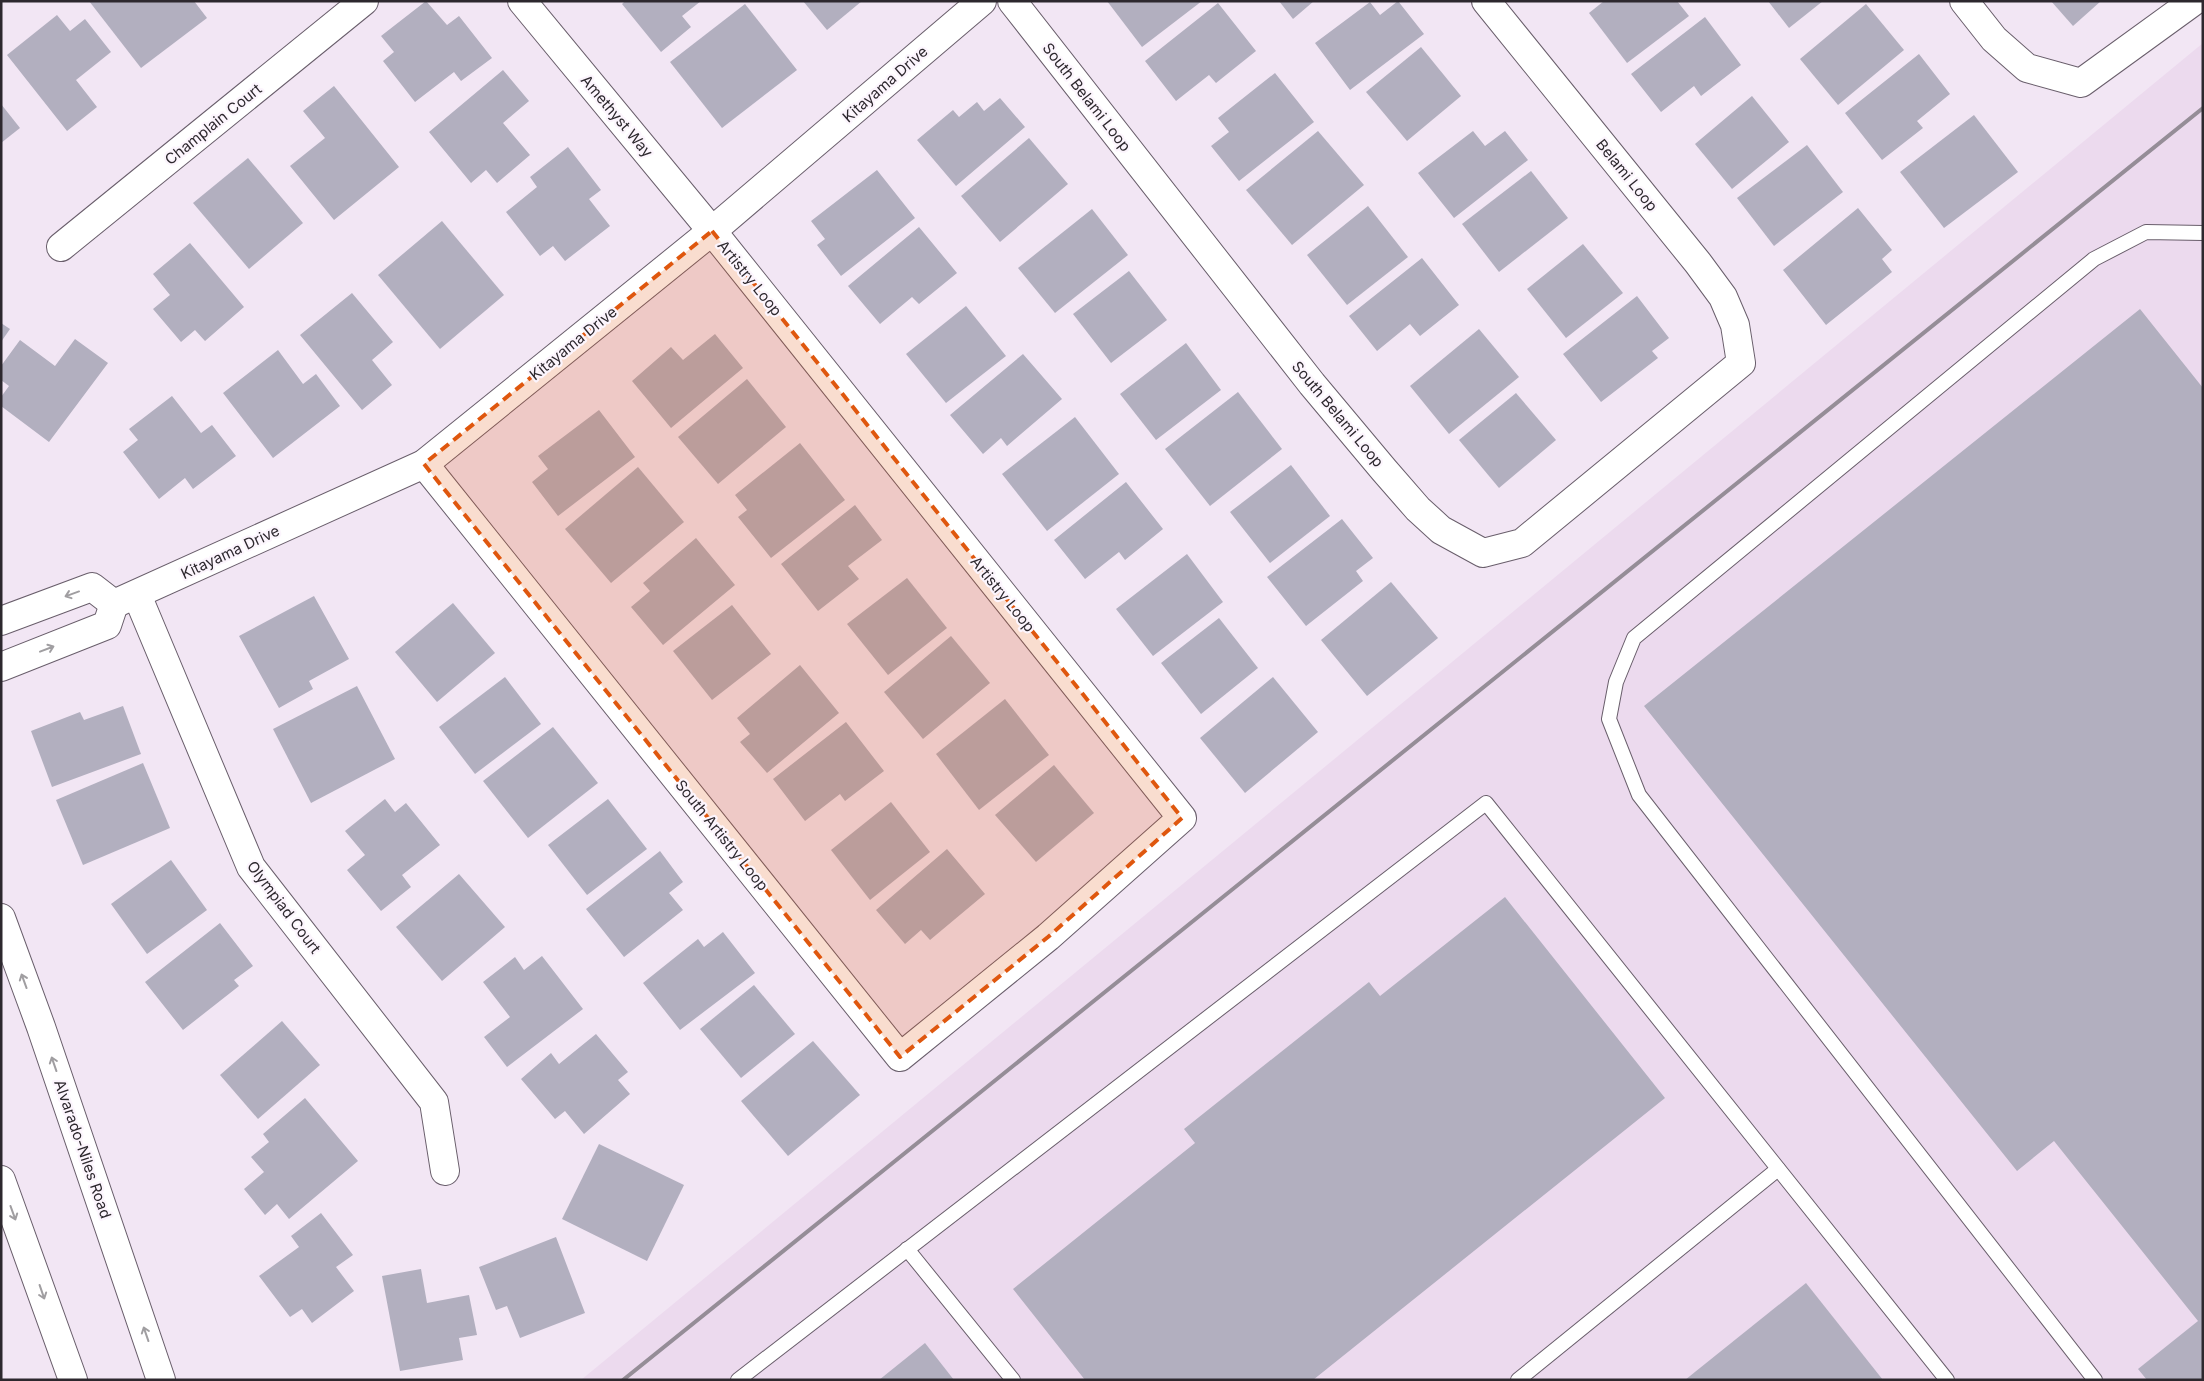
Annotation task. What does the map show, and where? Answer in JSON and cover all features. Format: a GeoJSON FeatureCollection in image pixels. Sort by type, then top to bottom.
{"type":"FeatureCollection","features":[{"type":"Feature","properties":{"kind":"street","name":"Champlain Court"},"geometry":{"type":"LineString","coordinates":[[61,247],[364,1]]}},
{"type":"Feature","properties":{"kind":"street","name":"Amethyst Way"},"geometry":{"type":"LineString","coordinates":[[522,1],[712,231]]}},
{"type":"Feature","properties":{"kind":"street","name":"Kitayama Drive"},"geometry":{"type":"LineString","coordinates":[[125,599],[424,464],[712,231],[982,1]]}},
{"type":"Feature","properties":{"kind":"street","name":"South Belami Loop"},"geometry":{"type":"LineString","coordinates":[[1012,1],[1312,384],[1384,470],[1418,509],[1441,530],[1483,553],[1522,543],[1741,363]]}},
{"type":"Feature","properties":{"kind":"street","name":"Belami Loop"},"geometry":{"type":"LineString","coordinates":[[1486,1],[1698,262],[1723,297],[1735,325],[1741,363]]}},
{"type":"Feature","properties":{"kind":"street"},"geometry":{"type":"LineString","coordinates":[[1964,1],[1994,39],[2027,68],[2081,83],[2194,1]]}},
{"type":"Feature","properties":{"kind":"street","name":"Artistry Loop"},"geometry":{"type":"LineString","coordinates":[[712,231],[1182,818],[1048,937]]}},
{"type":"Feature","properties":{"kind":"street","name":"South Artistry Loop"},"geometry":{"type":"LineString","coordinates":[[424,464],[900,1057],[1048,937]]}},
{"type":"Feature","properties":{"kind":"street"},"geometry":{"type":"LineString","coordinates":[[1,621],[92,587],[125,599],[107,625],[1,667]]}},
{"type":"Feature","properties":{"kind":"street","name":"Olympiad Court"},"geometry":{"type":"LineString","coordinates":[[125,599],[251,867],[434,1102],[445,1171]]}},
{"type":"Feature","properties":{"kind":"street","name":"Alvarado-Niles Road"},"geometry":{"type":"LineString","coordinates":[[1,918],[41,1027],[161,1380]]}},
{"type":"Feature","properties":{"kind":"street"},"geometry":{"type":"LineString","coordinates":[[1,1180],[73,1380]]}},
{"type":"Feature","properties":{"kind":"lane"},"geometry":{"type":"LineString","coordinates":[[2095,1380],[1640,795],[1609,719],[1616,682],[1634,638],[2086,265],[2146,232],[2203,233]]}},
{"type":"Feature","properties":{"kind":"lane"},"geometry":{"type":"LineString","coordinates":[[738,1380],[1486,803],[1947,1380]]}},
{"type":"Feature","properties":{"kind":"lane"},"geometry":{"type":"LineString","coordinates":[[1518,1380],[1778,1169]]}},
{"type":"Feature","properties":{"kind":"lane"},"geometry":{"type":"LineString","coordinates":[[907,1249],[1012,1380]]}},
{"type":"Feature","properties":{"kind":"highlighted area"},"geometry":{"type":"Polygon","coordinates":[[[712,231],[1182,818],[1048,937],[900,1057],[424,464],[712,231]]]}},
{"type":"Feature","properties":{"kind":"shaded area"},"geometry":{"type":"Polygon","coordinates":[[[2203,43],[2203,1380],[581,1380],[2203,43]]]}},
{"type":"Feature","properties":{"kind":"building"},"geometry":{"type":"Polygon","coordinates":[[[89,1],[194,1],[207,18],[141,68],[89,1]]]}},
{"type":"Feature","properties":{"kind":"building"},"geometry":{"type":"Polygon","coordinates":[[[426,1],[447,25],[459,16],[492,58],[461,81],[454,72],[415,102],[383,61],[394,52],[381,36],[426,1]]]}},
{"type":"Feature","properties":{"kind":"building"},"geometry":{"type":"Polygon","coordinates":[[[625,1],[701,1],[682,16],[691,27],[661,52],[622,4],[625,1]]]}},
{"type":"Feature","properties":{"kind":"building"},"geometry":{"type":"Polygon","coordinates":[[[803,1],[862,1],[827,30],[803,1]]]}},
{"type":"Feature","properties":{"kind":"building"},"geometry":{"type":"Polygon","coordinates":[[[1107,1],[1202,1],[1142,47],[1107,1]]]}},
{"type":"Feature","properties":{"kind":"building"},"geometry":{"type":"Polygon","coordinates":[[[1279,1],[1314,1],[1293,19],[1279,1]]]}},
{"type":"Feature","properties":{"kind":"building"},"geometry":{"type":"Polygon","coordinates":[[[1398,1],[1424,34],[1350,90],[1315,43],[1370,2],[1380,15],[1398,1]]]}},
{"type":"Feature","properties":{"kind":"building"},"geometry":{"type":"Polygon","coordinates":[[[1604,1],[1677,1],[1689,16],[1627,63],[1589,13],[1604,1]]]}},
{"type":"Feature","properties":{"kind":"building"},"geometry":{"type":"Polygon","coordinates":[[[1768,1],[1823,1],[1789,28],[1768,1]]]}},
{"type":"Feature","properties":{"kind":"building"},"geometry":{"type":"Polygon","coordinates":[[[2051,1],[2101,1],[2073,26],[2051,1]]]}},
{"type":"Feature","properties":{"kind":"building"},"geometry":{"type":"Polygon","coordinates":[[[1218,3],[1256,51],[1216,83],[1209,75],[1176,101],[1145,61],[1218,3]]]}},
{"type":"Feature","properties":{"kind":"building"},"geometry":{"type":"Polygon","coordinates":[[[745,4],[797,70],[722,128],[670,62],[745,4]]]}},
{"type":"Feature","properties":{"kind":"building"},"geometry":{"type":"Polygon","coordinates":[[[1866,4],[1904,50],[1838,105],[1800,59],[1866,4]]]}},
{"type":"Feature","properties":{"kind":"building"},"geometry":{"type":"Polygon","coordinates":[[[57,15],[70,31],[85,19],[111,52],[76,80],[97,107],[67,131],[7,55],[57,15]]]}},
{"type":"Feature","properties":{"kind":"building"},"geometry":{"type":"Polygon","coordinates":[[[1705,17],[1741,65],[1701,96],[1694,86],[1661,112],[1631,74],[1705,17]]]}},
{"type":"Feature","properties":{"kind":"building"},"geometry":{"type":"Polygon","coordinates":[[[1421,47],[1461,96],[1407,141],[1366,92],[1421,47]]]}},
{"type":"Feature","properties":{"kind":"building"},"geometry":{"type":"Polygon","coordinates":[[[1919,54],[1950,94],[1917,121],[1923,128],[1882,160],[1845,113],[1919,54]]]}},
{"type":"Feature","properties":{"kind":"building"},"geometry":{"type":"Polygon","coordinates":[[[503,70],[529,101],[503,123],[530,155],[497,183],[486,170],[471,183],[429,132],[503,70]]]}},
{"type":"Feature","properties":{"kind":"building"},"geometry":{"type":"Polygon","coordinates":[[[1275,73],[1314,122],[1239,181],[1211,146],[1229,132],[1218,118],[1275,73]]]}},
{"type":"Feature","properties":{"kind":"building"},"geometry":{"type":"Polygon","coordinates":[[[334,86],[399,167],[334,220],[290,166],[325,138],[303,111],[334,86]]]}},
{"type":"Feature","properties":{"kind":"building"},"geometry":{"type":"Polygon","coordinates":[[[1752,96],[1789,142],[1732,189],[1695,144],[1752,96]]]}},
{"type":"Feature","properties":{"kind":"building"},"geometry":{"type":"Polygon","coordinates":[[[1000,98],[1025,127],[956,186],[917,140],[953,110],[959,117],[977,102],[984,111],[1000,98]]]}},
{"type":"Feature","properties":{"kind":"building"},"geometry":{"type":"Polygon","coordinates":[[[1,104],[20,128],[1,143],[1,104]]]}},
{"type":"Feature","properties":{"kind":"building"},"geometry":{"type":"Polygon","coordinates":[[[1974,115],[2018,172],[1944,228],[1900,172],[1974,115]]]}},
{"type":"Feature","properties":{"kind":"building"},"geometry":{"type":"Polygon","coordinates":[[[1318,131],[1364,185],[1292,245],[1246,190],[1318,131]]]}},
{"type":"Feature","properties":{"kind":"building"},"geometry":{"type":"Polygon","coordinates":[[[1473,131],[1485,146],[1505,131],[1528,160],[1454,218],[1418,173],[1473,131]]]}},
{"type":"Feature","properties":{"kind":"building"},"geometry":{"type":"Polygon","coordinates":[[[1029,138],[1068,184],[1000,242],[961,196],[1029,138]]]}},
{"type":"Feature","properties":{"kind":"building"},"geometry":{"type":"Polygon","coordinates":[[[1807,145],[1843,192],[1774,246],[1737,198],[1807,145]]]}},
{"type":"Feature","properties":{"kind":"building"},"geometry":{"type":"Polygon","coordinates":[[[568,147],[601,190],[589,199],[610,226],[565,261],[553,246],[540,256],[506,212],[537,187],[530,177],[568,147]]]}},
{"type":"Feature","properties":{"kind":"building"},"geometry":{"type":"Polygon","coordinates":[[[248,158],[303,223],[249,269],[193,203],[248,158]]]}},
{"type":"Feature","properties":{"kind":"building"},"geometry":{"type":"Polygon","coordinates":[[[877,170],[915,218],[841,276],[817,245],[825,239],[811,221],[877,170]]]}},
{"type":"Feature","properties":{"kind":"building"},"geometry":{"type":"Polygon","coordinates":[[[1531,171],[1568,218],[1499,272],[1462,224],[1531,171]]]}},
{"type":"Feature","properties":{"kind":"building"},"geometry":{"type":"Polygon","coordinates":[[[1368,206],[1408,257],[1347,305],[1307,255],[1368,206]]]}},
{"type":"Feature","properties":{"kind":"building"},"geometry":{"type":"Polygon","coordinates":[[[1858,208],[1892,250],[1882,259],[1892,272],[1826,325],[1783,270],[1858,208]]]}},
{"type":"Feature","properties":{"kind":"building"},"geometry":{"type":"Polygon","coordinates":[[[1092,209],[1128,255],[1055,313],[1018,268],[1092,209]]]}},
{"type":"Feature","properties":{"kind":"building"},"geometry":{"type":"Polygon","coordinates":[[[442,221],[504,295],[440,349],[378,275],[442,221]]]}},
{"type":"Feature","properties":{"kind":"building"},"geometry":{"type":"Polygon","coordinates":[[[919,227],[957,273],[919,304],[912,297],[880,324],[848,286],[919,227]]]}},
{"type":"Feature","properties":{"kind":"building"},"geometry":{"type":"Polygon","coordinates":[[[190,243],[244,307],[205,341],[195,330],[181,342],[153,309],[170,295],[153,274],[190,243]]]}},
{"type":"Feature","properties":{"kind":"building"},"geometry":{"type":"Polygon","coordinates":[[[1583,244],[1623,293],[1566,338],[1527,289],[1583,244]]]}},
{"type":"Feature","properties":{"kind":"building"},"geometry":{"type":"Polygon","coordinates":[[[1422,258],[1459,305],[1420,336],[1410,324],[1377,351],[1349,316],[1422,258]]]}},
{"type":"Feature","properties":{"kind":"building"},"geometry":{"type":"Polygon","coordinates":[[[1129,271],[1167,320],[1111,363],[1073,314],[1129,271]]]}},
{"type":"Feature","properties":{"kind":"building"},"geometry":{"type":"Polygon","coordinates":[[[352,293],[393,342],[372,360],[392,385],[362,410],[300,335],[352,293]]]}},
{"type":"Feature","properties":{"kind":"building"},"geometry":{"type":"Polygon","coordinates":[[[1637,296],[1669,338],[1652,351],[1658,358],[1601,402],[1563,354],[1637,296]]]}},
{"type":"Feature","properties":{"kind":"building"},"geometry":{"type":"Polygon","coordinates":[[[966,306],[1006,356],[946,403],[906,354],[966,306]]]}},
{"type":"Feature","properties":{"kind":"building"},"geometry":{"type":"Polygon","coordinates":[[[2140,309],[2203,388],[2203,1380],[2147,1380],[2138,1369],[2198,1321],[2054,1141],[2017,1171],[1644,706],[2140,309]]]}},
{"type":"Feature","properties":{"kind":"building"},"geometry":{"type":"Polygon","coordinates":[[[1,323],[10,329],[1,342],[1,323]]]}},
{"type":"Feature","properties":{"kind":"building"},"geometry":{"type":"Polygon","coordinates":[[[1479,329],[1519,377],[1449,434],[1410,386],[1479,329]]]}},
{"type":"Feature","properties":{"kind":"building"},"geometry":{"type":"Polygon","coordinates":[[[715,334],[743,368],[671,428],[632,381],[671,347],[683,360],[715,334]]]}},
{"type":"Feature","properties":{"kind":"building"},"geometry":{"type":"Polygon","coordinates":[[[75,339],[108,363],[49,442],[1,406],[1,397],[9,386],[1,380],[1,366],[20,340],[55,366],[75,339]]]}},
{"type":"Feature","properties":{"kind":"building"},"geometry":{"type":"Polygon","coordinates":[[[1186,343],[1221,390],[1156,440],[1120,394],[1186,343]]]}},
{"type":"Feature","properties":{"kind":"building"},"geometry":{"type":"Polygon","coordinates":[[[278,350],[303,384],[316,374],[340,406],[273,458],[223,393],[278,350]]]}},
{"type":"Feature","properties":{"kind":"building"},"geometry":{"type":"Polygon","coordinates":[[[1023,354],[1062,399],[1007,446],[1001,438],[983,454],[950,415],[1023,354]]]}},
{"type":"Feature","properties":{"kind":"building"},"geometry":{"type":"Polygon","coordinates":[[[747,379],[786,427],[718,484],[678,437],[747,379]]]}},
{"type":"Feature","properties":{"kind":"building"},"geometry":{"type":"Polygon","coordinates":[[[1238,392],[1282,449],[1210,506],[1165,449],[1238,392]]]}},
{"type":"Feature","properties":{"kind":"building"},"geometry":{"type":"Polygon","coordinates":[[[1516,393],[1556,440],[1499,488],[1459,440],[1516,393]]]}},
{"type":"Feature","properties":{"kind":"building"},"geometry":{"type":"Polygon","coordinates":[[[172,396],[201,433],[212,425],[236,456],[193,489],[185,478],[159,499],[123,452],[138,440],[129,429],[172,396]]]}},
{"type":"Feature","properties":{"kind":"building"},"geometry":{"type":"Polygon","coordinates":[[[599,410],[635,457],[558,516],[532,482],[548,469],[538,456],[599,410]]]}},
{"type":"Feature","properties":{"kind":"building"},"geometry":{"type":"Polygon","coordinates":[[[1075,417],[1119,474],[1047,531],[1002,474],[1075,417]]]}},
{"type":"Feature","properties":{"kind":"building"},"geometry":{"type":"Polygon","coordinates":[[[800,443],[845,500],[771,558],[738,517],[747,510],[735,495],[800,443]]]}},
{"type":"Feature","properties":{"kind":"building"},"geometry":{"type":"Polygon","coordinates":[[[1291,465],[1330,516],[1270,563],[1230,512],[1291,465]]]}},
{"type":"Feature","properties":{"kind":"building"},"geometry":{"type":"Polygon","coordinates":[[[638,467],[684,522],[611,583],[565,529],[638,467]]]}},
{"type":"Feature","properties":{"kind":"building"},"geometry":{"type":"Polygon","coordinates":[[[1126,482],[1163,529],[1125,560],[1119,552],[1085,579],[1054,540],[1126,482]]]}},
{"type":"Feature","properties":{"kind":"building"},"geometry":{"type":"Polygon","coordinates":[[[855,505],[882,540],[848,566],[859,579],[818,611],[781,564],[855,505]]]}},
{"type":"Feature","properties":{"kind":"building"},"geometry":{"type":"Polygon","coordinates":[[[1342,519],[1373,558],[1356,571],[1363,581],[1306,626],[1267,577],[1342,519]]]}},
{"type":"Feature","properties":{"kind":"building"},"geometry":{"type":"Polygon","coordinates":[[[696,538],[735,585],[663,645],[631,607],[650,591],[643,583],[696,538]]]}},
{"type":"Feature","properties":{"kind":"building"},"geometry":{"type":"Polygon","coordinates":[[[1187,554],[1223,602],[1153,656],[1116,609],[1187,554]]]}},
{"type":"Feature","properties":{"kind":"building"},"geometry":{"type":"Polygon","coordinates":[[[907,578],[947,628],[888,675],[847,624],[907,578]]]}},
{"type":"Feature","properties":{"kind":"building"},"geometry":{"type":"Polygon","coordinates":[[[1391,582],[1438,638],[1367,696],[1321,640],[1391,582]]]}},
{"type":"Feature","properties":{"kind":"building"},"geometry":{"type":"Polygon","coordinates":[[[314,596],[349,659],[309,681],[313,689],[279,708],[239,636],[314,596]]]}},
{"type":"Feature","properties":{"kind":"building"},"geometry":{"type":"Polygon","coordinates":[[[453,603],[495,653],[437,702],[395,652],[453,603]]]}},
{"type":"Feature","properties":{"kind":"building"},"geometry":{"type":"Polygon","coordinates":[[[732,605],[771,654],[712,700],[673,651],[732,605]]]}},
{"type":"Feature","properties":{"kind":"building"},"geometry":{"type":"Polygon","coordinates":[[[1219,618],[1258,668],[1201,714],[1161,663],[1219,618]]]}},
{"type":"Feature","properties":{"kind":"building"},"geometry":{"type":"Polygon","coordinates":[[[951,636],[990,683],[923,739],[884,692],[951,636]]]}},
{"type":"Feature","properties":{"kind":"building"},"geometry":{"type":"Polygon","coordinates":[[[800,665],[839,713],[767,773],[740,742],[750,734],[737,718],[800,665]]]}},
{"type":"Feature","properties":{"kind":"building"},"geometry":{"type":"Polygon","coordinates":[[[505,677],[541,724],[475,774],[439,727],[505,677]]]}},
{"type":"Feature","properties":{"kind":"building"},"geometry":{"type":"Polygon","coordinates":[[[1273,677],[1318,732],[1245,793],[1200,738],[1273,677]]]}},
{"type":"Feature","properties":{"kind":"building"},"geometry":{"type":"Polygon","coordinates":[[[357,686],[395,759],[311,803],[273,729],[357,686]]]}},
{"type":"Feature","properties":{"kind":"building"},"geometry":{"type":"Polygon","coordinates":[[[1005,699],[1049,755],[979,810],[936,754],[1005,699]]]}},
{"type":"Feature","properties":{"kind":"building"},"geometry":{"type":"Polygon","coordinates":[[[123,706],[141,754],[52,787],[31,731],[80,712],[84,720],[123,706]]]}},
{"type":"Feature","properties":{"kind":"building"},"geometry":{"type":"Polygon","coordinates":[[[846,722],[884,771],[845,801],[840,794],[805,821],[773,779],[846,722]]]}},
{"type":"Feature","properties":{"kind":"building"},"geometry":{"type":"Polygon","coordinates":[[[553,727],[598,783],[528,838],[483,781],[553,727]]]}},
{"type":"Feature","properties":{"kind":"building"},"geometry":{"type":"Polygon","coordinates":[[[143,763],[170,828],[83,865],[56,800],[143,763]]]}},
{"type":"Feature","properties":{"kind":"building"},"geometry":{"type":"Polygon","coordinates":[[[1054,765],[1094,813],[1036,862],[995,815],[1054,765]]]}},
{"type":"Feature","properties":{"kind":"building"},"geometry":{"type":"Polygon","coordinates":[[[385,799],[395,812],[406,803],[440,845],[402,875],[411,887],[381,911],[347,870],[365,855],[345,831],[385,799]]]}},
{"type":"Feature","properties":{"kind":"building"},"geometry":{"type":"Polygon","coordinates":[[[608,799],[647,849],[587,895],[548,845],[608,799]]]}},
{"type":"Feature","properties":{"kind":"building"},"geometry":{"type":"Polygon","coordinates":[[[891,802],[930,852],[870,900],[831,850],[891,802]]]}},
{"type":"Feature","properties":{"kind":"building"},"geometry":{"type":"Polygon","coordinates":[[[947,849],[985,894],[930,940],[921,930],[905,944],[876,910],[947,849]]]}},
{"type":"Feature","properties":{"kind":"building"},"geometry":{"type":"Polygon","coordinates":[[[660,851],[683,882],[669,893],[683,910],[624,957],[586,909],[660,851]]]}},
{"type":"Feature","properties":{"kind":"building"},"geometry":{"type":"Polygon","coordinates":[[[171,860],[207,910],[147,954],[111,904],[171,860]]]}},
{"type":"Feature","properties":{"kind":"building"},"geometry":{"type":"Polygon","coordinates":[[[459,874],[505,927],[442,981],[396,927],[459,874]]]}},
{"type":"Feature","properties":{"kind":"building"},"geometry":{"type":"Polygon","coordinates":[[[1505,897],[1665,1098],[1313,1380],[1085,1380],[1013,1289],[1195,1143],[1184,1129],[1369,982],[1380,996],[1505,897]]]}},
{"type":"Feature","properties":{"kind":"building"},"geometry":{"type":"Polygon","coordinates":[[[220,923],[253,966],[234,980],[239,986],[183,1030],[145,982],[220,923]]]}},
{"type":"Feature","properties":{"kind":"building"},"geometry":{"type":"Polygon","coordinates":[[[723,932],[755,973],[680,1030],[643,983],[698,939],[704,947],[723,932]]]}},
{"type":"Feature","properties":{"kind":"building"},"geometry":{"type":"Polygon","coordinates":[[[542,956],[583,1009],[507,1067],[484,1037],[510,1017],[483,982],[515,957],[524,970],[542,956]]]}},
{"type":"Feature","properties":{"kind":"building"},"geometry":{"type":"Polygon","coordinates":[[[754,985],[795,1034],[741,1078],[700,1029],[754,985]]]}},
{"type":"Feature","properties":{"kind":"building"},"geometry":{"type":"Polygon","coordinates":[[[282,1021],[320,1065],[258,1119],[220,1075],[282,1021]]]}},
{"type":"Feature","properties":{"kind":"building"},"geometry":{"type":"Polygon","coordinates":[[[596,1034],[628,1072],[618,1080],[630,1094],[584,1134],[565,1111],[555,1119],[521,1079],[551,1053],[559,1064],[596,1034]]]}},
{"type":"Feature","properties":{"kind":"building"},"geometry":{"type":"Polygon","coordinates":[[[813,1041],[860,1095],[788,1156],[741,1101],[813,1041]]]}},
{"type":"Feature","properties":{"kind":"building"},"geometry":{"type":"Polygon","coordinates":[[[305,1098],[358,1161],[289,1219],[277,1204],[265,1215],[244,1189],[264,1172],[251,1157],[269,1142],[263,1134],[305,1098]]]}},
{"type":"Feature","properties":{"kind":"building"},"geometry":{"type":"Polygon","coordinates":[[[599,1144],[684,1185],[647,1261],[562,1219],[599,1144]]]}},
{"type":"Feature","properties":{"kind":"building"},"geometry":{"type":"Polygon","coordinates":[[[321,1213],[353,1255],[336,1267],[354,1291],[312,1323],[302,1309],[290,1317],[259,1276],[299,1247],[291,1236],[321,1213]]]}},
{"type":"Feature","properties":{"kind":"building"},"geometry":{"type":"Polygon","coordinates":[[[556,1237],[585,1313],[520,1338],[507,1306],[496,1310],[479,1267],[556,1237]]]}},
{"type":"Feature","properties":{"kind":"building"},"geometry":{"type":"Polygon","coordinates":[[[421,1269],[427,1303],[469,1295],[477,1335],[459,1338],[463,1360],[400,1371],[382,1276],[421,1269]]]}},
{"type":"Feature","properties":{"kind":"building"},"geometry":{"type":"Polygon","coordinates":[[[1806,1283],[1883,1380],[1685,1380],[1806,1283]]]}},
{"type":"Feature","properties":{"kind":"building"},"geometry":{"type":"Polygon","coordinates":[[[925,1343],[954,1380],[879,1380],[925,1343]]]}},
{"type":"Feature","properties":{"kind":"railway"},"geometry":{"type":"LineString","coordinates":[[623,1380],[2203,108]]}}]}
